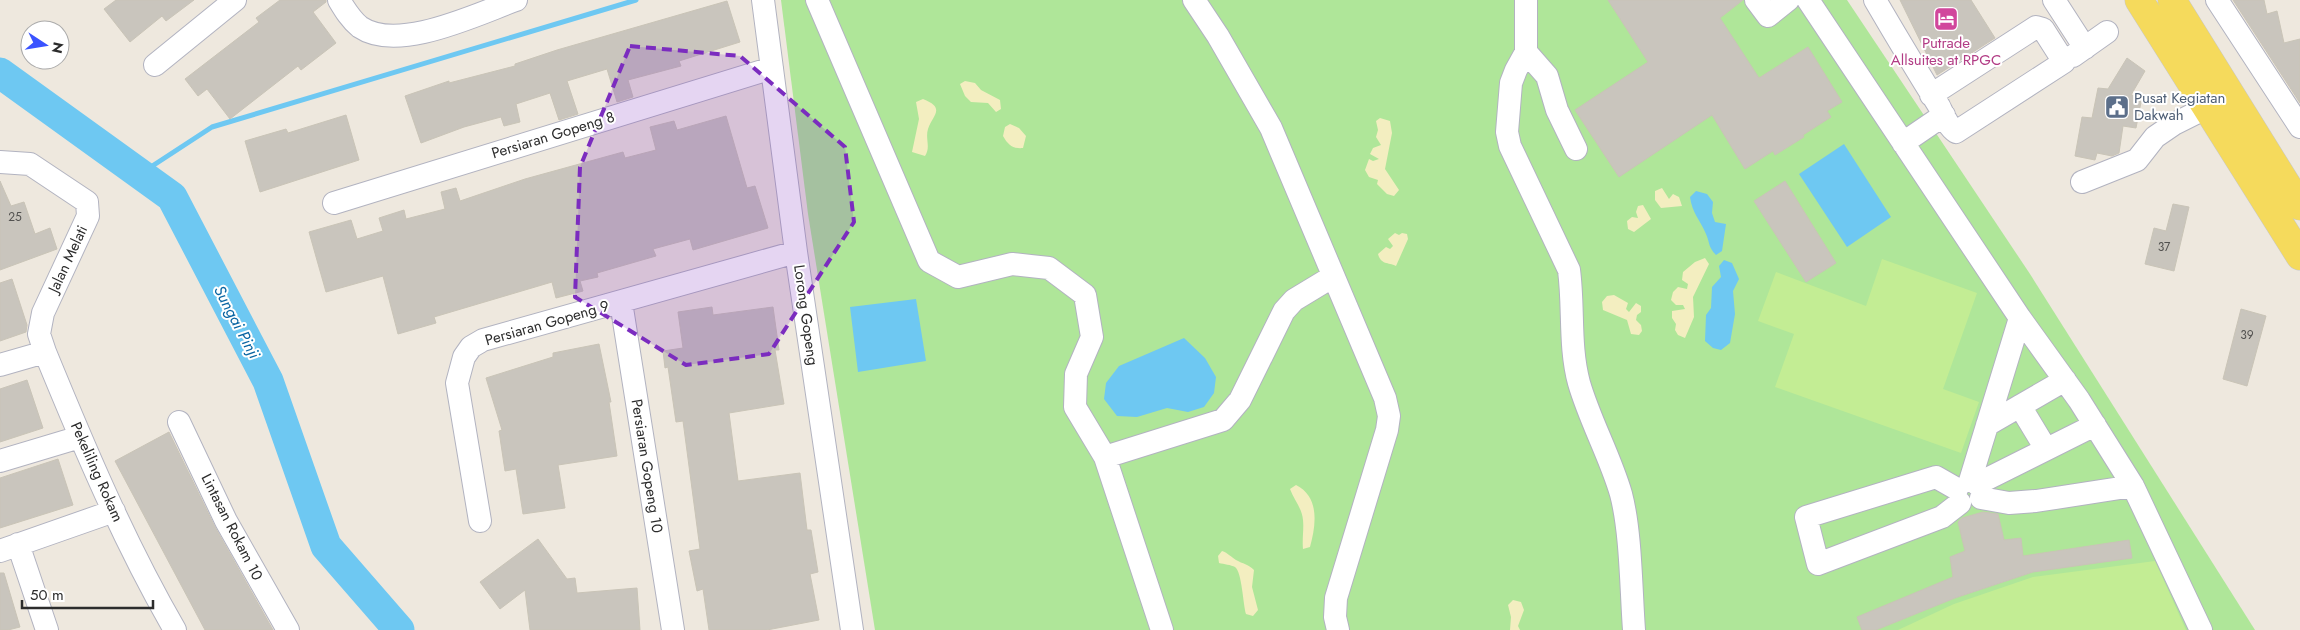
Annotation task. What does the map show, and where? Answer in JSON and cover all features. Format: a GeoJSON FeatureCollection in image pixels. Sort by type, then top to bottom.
{"type":"FeatureCollection","features":[{"type":"Feature","properties":{"kind":"main road"},"geometry":{"type":"LineString","coordinates":[[2139,0],[2300,256]]}},
{"type":"Feature","properties":{"kind":"main road"},"geometry":{"type":"LineString","coordinates":[[2172,0],[2300,206]]}},
{"type":"Feature","properties":{"kind":"street"},"geometry":{"type":"LineString","coordinates":[[155,65],[235,0]]}},
{"type":"Feature","properties":{"kind":"street"},"geometry":{"type":"LineString","coordinates":[[339,0],[349,17],[361,27],[378,35],[395,36],[423,32],[516,0]]}},
{"type":"Feature","properties":{"kind":"street","name":"Lorong Gopeng"},"geometry":{"type":"LineString","coordinates":[[762,0],[796,252],[852,630]]}},
{"type":"Feature","properties":{"kind":"street"},"geometry":{"type":"LineString","coordinates":[[817,0],[929,261],[958,277],[1012,264],[1050,268],[1085,295],[1092,337],[1076,374],[1075,407],[1105,457],[1162,630]]}},
{"type":"Feature","properties":{"kind":"street"},"geometry":{"type":"LineString","coordinates":[[1194,0],[1218,36],[1271,128],[1332,277],[1385,398],[1389,416],[1387,430],[1336,598],[1335,618],[1338,630]]}},
{"type":"Feature","properties":{"kind":"street"},"geometry":{"type":"LineString","coordinates":[[1526,0],[1526,52],[1511,83],[1507,132],[1510,146],[1569,270],[1572,290],[1572,345],[1580,383],[1609,457],[1621,496],[1634,630]]}},
{"type":"Feature","properties":{"kind":"street"},"geometry":{"type":"LineString","coordinates":[[1756,0],[1768,16],[1788,0]]}},
{"type":"Feature","properties":{"kind":"street"},"geometry":{"type":"LineString","coordinates":[[1808,0],[2020,318],[2095,425],[2133,486],[2201,630]]}},
{"type":"Feature","properties":{"kind":"street"},"geometry":{"type":"LineString","coordinates":[[1875,0],[1953,130],[1959,132],[2107,32]]}},
{"type":"Feature","properties":{"kind":"street"},"geometry":{"type":"LineString","coordinates":[[2054,0],[2085,48]]}},
{"type":"Feature","properties":{"kind":"street"},"geometry":{"type":"LineString","coordinates":[[2217,0],[2300,127]]}},
{"type":"Feature","properties":{"kind":"street"},"geometry":{"type":"LineString","coordinates":[[1931,95],[2036,27],[2042,28],[2064,62]]}},
{"type":"Feature","properties":{"kind":"street"},"geometry":{"type":"LineString","coordinates":[[1526,52],[1547,76],[1557,110],[1576,149]]}},
{"type":"Feature","properties":{"kind":"street","name":"Persiaran Gopeng 8"},"geometry":{"type":"LineString","coordinates":[[334,203],[772,68]]}},
{"type":"Feature","properties":{"kind":"street"},"geometry":{"type":"LineString","coordinates":[[2082,182],[2137,160],[2155,137],[2174,124],[2206,108]]}},
{"type":"Feature","properties":{"kind":"street"},"geometry":{"type":"LineString","coordinates":[[1903,142],[1944,115]]}},
{"type":"Feature","properties":{"kind":"street","name":"Jalan Melati"},"geometry":{"type":"LineString","coordinates":[[0,162],[30,164],[86,202],[88,216],[43,313],[39,334],[45,352]]}},
{"type":"Feature","properties":{"kind":"street","name":"Persiaran Gopeng 9"},"geometry":{"type":"LineString","coordinates":[[480,521],[457,383],[464,356],[471,347],[483,340],[796,252]]}},
{"type":"Feature","properties":{"kind":"street"},"geometry":{"type":"LineString","coordinates":[[1105,457],[1223,420],[1240,400],[1284,311],[1294,300],[1332,277]]}},
{"type":"Feature","properties":{"kind":"street","name":"Persiaran Gopeng 10"},"geometry":{"type":"LineString","coordinates":[[620,302],[673,630]]}},
{"type":"Feature","properties":{"kind":"street"},"geometry":{"type":"LineString","coordinates":[[1969,491],[2020,318]]}},
{"type":"Feature","properties":{"kind":"street"},"geometry":{"type":"LineString","coordinates":[[0,365],[45,352]]}},
{"type":"Feature","properties":{"kind":"street","name":"Pekeliling Rokam"},"geometry":{"type":"LineString","coordinates":[[45,352],[80,437],[114,511],[142,570],[175,630]]}},
{"type":"Feature","properties":{"kind":"street"},"geometry":{"type":"LineString","coordinates":[[1988,425],[2065,380]]}},
{"type":"Feature","properties":{"kind":"street"},"geometry":{"type":"LineString","coordinates":[[2020,406],[2046,449]]}},
{"type":"Feature","properties":{"kind":"street","name":"Lintasan Rokam 10"},"geometry":{"type":"LineString","coordinates":[[179,422],[226,521],[288,630]]}},
{"type":"Feature","properties":{"kind":"street"},"geometry":{"type":"LineString","coordinates":[[2095,425],[1969,491],[1942,518],[1818,564],[1806,517],[1936,478],[1969,491],[2009,503],[2036,501],[2133,486]]}},
{"type":"Feature","properties":{"kind":"street"},"geometry":{"type":"LineString","coordinates":[[0,461],[80,437]]}},
{"type":"Feature","properties":{"kind":"street"},"geometry":{"type":"LineString","coordinates":[[48,630],[9,548],[114,511]]}},
{"type":"Feature","properties":{"kind":"highlighted area"},"geometry":{"type":"Polygon","coordinates":[[[630,46],[740,56],[845,147],[854,222],[769,354],[686,365],[575,297],[580,167],[630,46]]]}},
{"type":"Feature","properties":{"kind":"green space"},"geometry":{"type":"Polygon","coordinates":[[[781,0],[1847,0],[2030,274],[2255,630],[875,630],[808,214],[781,0]]]}},
{"type":"Feature","properties":{"kind":"green space"},"geometry":{"type":"Polygon","coordinates":[[[1882,259],[1977,293],[1943,389],[1979,402],[1961,453],[1775,387],[1794,334],[1758,321],[1776,272],[1866,306],[1882,259]]]}},
{"type":"Feature","properties":{"kind":"green space"},"geometry":{"type":"Polygon","coordinates":[[[2155,561],[2186,630],[1898,630],[1954,604],[2033,577],[2155,561]]]}},
{"type":"Feature","properties":{"kind":"sand"},"geometry":{"type":"Polygon","coordinates":[[[965,81],[975,83],[981,90],[1000,100],[1001,109],[996,112],[988,103],[971,102],[965,96],[960,84],[965,81]]]}},
{"type":"Feature","properties":{"kind":"sand"},"geometry":{"type":"Polygon","coordinates":[[[923,99],[930,102],[936,109],[935,116],[928,129],[928,149],[925,156],[912,152],[919,119],[916,102],[923,99]]]}},
{"type":"Feature","properties":{"kind":"sand"},"geometry":{"type":"Polygon","coordinates":[[[1380,118],[1390,121],[1392,133],[1385,169],[1399,190],[1394,196],[1387,194],[1377,184],[1378,180],[1369,177],[1365,170],[1369,159],[1373,161],[1379,159],[1370,154],[1373,148],[1381,145],[1376,137],[1378,130],[1376,121],[1380,118]]]}},
{"type":"Feature","properties":{"kind":"sand"},"geometry":{"type":"Polygon","coordinates":[[[1010,124],[1019,128],[1026,136],[1023,148],[1011,146],[1003,136],[1005,127],[1010,124]]]}},
{"type":"Feature","properties":{"kind":"sand"},"geometry":{"type":"Polygon","coordinates":[[[1662,188],[1669,199],[1673,194],[1679,197],[1682,206],[1661,208],[1655,200],[1655,191],[1662,188]]]}},
{"type":"Feature","properties":{"kind":"sand"},"geometry":{"type":"Polygon","coordinates":[[[1643,205],[1651,219],[1634,232],[1628,229],[1627,221],[1632,217],[1638,218],[1636,212],[1638,206],[1643,205]]]}},
{"type":"Feature","properties":{"kind":"sand"},"geometry":{"type":"Polygon","coordinates":[[[1395,233],[1399,235],[1402,233],[1407,234],[1408,239],[1396,266],[1383,262],[1378,254],[1386,247],[1390,249],[1393,246],[1388,239],[1395,233]]]}},
{"type":"Feature","properties":{"kind":"sand"},"geometry":{"type":"Polygon","coordinates":[[[1705,258],[1709,264],[1693,297],[1694,317],[1685,338],[1678,335],[1675,330],[1676,324],[1672,318],[1672,311],[1685,309],[1683,305],[1676,305],[1671,300],[1673,292],[1678,287],[1687,289],[1688,284],[1682,280],[1683,272],[1695,262],[1705,258]]]}},
{"type":"Feature","properties":{"kind":"sand"},"geometry":{"type":"Polygon","coordinates":[[[1614,295],[1628,303],[1626,309],[1629,312],[1636,303],[1641,306],[1641,312],[1637,315],[1636,320],[1641,325],[1642,331],[1639,335],[1631,334],[1627,320],[1603,310],[1602,302],[1607,296],[1614,295]]]}},
{"type":"Feature","properties":{"kind":"sand"},"geometry":{"type":"Polygon","coordinates":[[[1296,485],[1304,490],[1313,504],[1315,521],[1310,547],[1303,549],[1302,516],[1290,489],[1296,485]]]}},
{"type":"Feature","properties":{"kind":"sand"},"geometry":{"type":"Polygon","coordinates":[[[1222,551],[1254,570],[1252,587],[1258,610],[1253,616],[1246,614],[1241,581],[1237,570],[1233,566],[1219,563],[1218,556],[1222,551]]]}},
{"type":"Feature","properties":{"kind":"sand"},"geometry":{"type":"Polygon","coordinates":[[[1513,600],[1521,602],[1524,610],[1518,626],[1520,630],[1510,630],[1511,617],[1508,605],[1513,600]]]}},
{"type":"Feature","properties":{"kind":"water"},"geometry":{"type":"Polygon","coordinates":[[[1844,144],[1891,217],[1847,247],[1799,174],[1844,144]]]}},
{"type":"Feature","properties":{"kind":"water"},"geometry":{"type":"Polygon","coordinates":[[[1696,191],[1707,194],[1713,202],[1712,213],[1715,222],[1726,224],[1722,251],[1716,255],[1710,247],[1706,234],[1692,208],[1690,197],[1696,191]]]}},
{"type":"Feature","properties":{"kind":"water"},"geometry":{"type":"Polygon","coordinates":[[[1724,260],[1732,263],[1739,279],[1733,291],[1735,314],[1730,343],[1721,350],[1713,348],[1705,341],[1706,315],[1711,308],[1712,287],[1721,277],[1719,266],[1724,260]]]}},
{"type":"Feature","properties":{"kind":"water"},"geometry":{"type":"Polygon","coordinates":[[[916,299],[926,361],[858,372],[850,307],[916,299]]]}},
{"type":"Feature","properties":{"kind":"water"},"geometry":{"type":"Polygon","coordinates":[[[1184,338],[1205,358],[1216,377],[1214,393],[1204,407],[1188,412],[1167,408],[1137,417],[1117,416],[1104,399],[1106,383],[1119,366],[1184,338]]]}},
{"type":"Feature","properties":{"kind":"building"},"geometry":{"type":"Polygon","coordinates":[[[116,0],[194,0],[166,21],[162,16],[130,42],[104,9],[116,0]]]}},
{"type":"Feature","properties":{"kind":"building"},"geometry":{"type":"Polygon","coordinates":[[[280,0],[326,0],[313,12],[336,43],[301,70],[298,66],[230,119],[207,89],[198,96],[185,79],[259,22],[256,18],[280,0]]]}},
{"type":"Feature","properties":{"kind":"building"},"geometry":{"type":"Polygon","coordinates":[[[1608,0],[1743,0],[1720,18],[1759,78],[1808,47],[1842,102],[1827,111],[1831,117],[1803,135],[1804,137],[1775,155],[1773,151],[1745,169],[1712,115],[1619,177],[1575,110],[1648,62],[1608,0]]]}},
{"type":"Feature","properties":{"kind":"building","name":"Putrade Allsuites at RPGC"},"geometry":{"type":"Polygon","coordinates":[[[1900,0],[1971,0],[1995,38],[1937,75],[1900,0]]]}},
{"type":"Feature","properties":{"kind":"building"},"geometry":{"type":"Polygon","coordinates":[[[2233,0],[2264,0],[2267,14],[2277,11],[2284,43],[2300,39],[2300,103],[2233,0]]]}},
{"type":"Feature","properties":{"kind":"building"},"geometry":{"type":"Polygon","coordinates":[[[727,1],[740,42],[679,61],[681,66],[628,80],[633,97],[617,102],[607,69],[567,81],[578,114],[559,120],[550,93],[516,104],[520,122],[504,126],[501,117],[464,127],[421,143],[405,96],[449,81],[449,83],[515,66],[515,64],[557,50],[727,1]]]}},
{"type":"Feature","properties":{"kind":"building","name":"Pusat Kegiatan Dakwah"},"geometry":{"type":"Polygon","coordinates":[[[2127,58],[2145,71],[2131,95],[2142,97],[2136,128],[2123,126],[2119,153],[2112,156],[2097,153],[2095,160],[2075,156],[2082,117],[2092,118],[2098,88],[2108,89],[2127,58]]]}},
{"type":"Feature","properties":{"kind":"building"},"geometry":{"type":"Polygon","coordinates":[[[346,115],[359,160],[260,192],[245,141],[286,129],[288,133],[346,115]]]}},
{"type":"Feature","properties":{"kind":"building"},"geometry":{"type":"Polygon","coordinates":[[[726,116],[747,188],[755,186],[768,228],[693,250],[690,239],[653,249],[656,256],[597,273],[598,277],[580,281],[583,291],[556,298],[552,282],[434,317],[436,323],[398,334],[383,276],[326,292],[309,232],[351,220],[357,239],[383,231],[379,218],[404,210],[406,219],[445,209],[441,192],[456,188],[460,201],[525,179],[623,152],[625,158],[656,150],[650,127],[674,121],[677,130],[726,116]]]}},
{"type":"Feature","properties":{"kind":"building"},"geometry":{"type":"Polygon","coordinates":[[[0,181],[11,206],[24,202],[35,234],[50,228],[57,249],[0,270],[0,181]]]}},
{"type":"Feature","properties":{"kind":"building"},"geometry":{"type":"Polygon","coordinates":[[[1785,181],[1836,263],[1806,282],[1754,201],[1785,181]]]}},
{"type":"Feature","properties":{"kind":"building"},"geometry":{"type":"Polygon","coordinates":[[[2173,204],[2189,207],[2174,271],[2145,264],[2154,228],[2166,231],[2173,204]]]}},
{"type":"Feature","properties":{"kind":"building"},"geometry":{"type":"Polygon","coordinates":[[[12,279],[27,325],[26,332],[0,341],[0,283],[12,279]]]}},
{"type":"Feature","properties":{"kind":"building"},"geometry":{"type":"Polygon","coordinates":[[[712,307],[713,315],[773,307],[779,350],[775,350],[784,404],[729,413],[738,481],[800,473],[807,530],[811,530],[818,572],[810,574],[819,620],[767,630],[709,630],[703,589],[697,591],[689,551],[700,549],[683,421],[676,422],[668,367],[665,368],[663,351],[683,348],[678,312],[712,307]]]}},
{"type":"Feature","properties":{"kind":"building"},"geometry":{"type":"Polygon","coordinates":[[[2241,309],[2266,316],[2247,386],[2223,379],[2241,309]]]}},
{"type":"Feature","properties":{"kind":"building"},"geometry":{"type":"Polygon","coordinates":[[[599,344],[611,402],[609,402],[617,456],[558,465],[565,508],[523,514],[516,469],[505,471],[499,431],[502,430],[486,378],[553,357],[553,353],[599,344]]]}},
{"type":"Feature","properties":{"kind":"building"},"geometry":{"type":"Polygon","coordinates":[[[27,380],[43,428],[0,442],[0,389],[27,380]]]}},
{"type":"Feature","properties":{"kind":"building"},"geometry":{"type":"Polygon","coordinates":[[[169,432],[215,527],[273,630],[205,630],[115,461],[169,432]]]}},
{"type":"Feature","properties":{"kind":"building"},"geometry":{"type":"Polygon","coordinates":[[[58,459],[73,505],[0,528],[0,478],[58,459]]]}},
{"type":"Feature","properties":{"kind":"building"},"geometry":{"type":"Polygon","coordinates":[[[1983,512],[1998,514],[2004,540],[2021,538],[2023,556],[2129,540],[2132,558],[2033,572],[1955,598],[1876,630],[1862,630],[1857,617],[1953,577],[1950,557],[1965,551],[1958,522],[1962,518],[1983,512]]]}},
{"type":"Feature","properties":{"kind":"building"},"geometry":{"type":"Polygon","coordinates":[[[538,539],[567,579],[575,578],[577,593],[637,588],[640,630],[530,630],[525,590],[500,609],[480,582],[538,539]]]}},
{"type":"Feature","properties":{"kind":"building"},"geometry":{"type":"Polygon","coordinates":[[[0,573],[4,573],[20,627],[0,630],[0,573]]]}},
{"type":"Feature","properties":{"kind":"waterway"},"geometry":{"type":"LineString","coordinates":[[140,174],[212,127],[636,0]]}},
{"type":"Feature","properties":{"kind":"waterway","name":"Sungai Pinji"},"geometry":{"type":"LineString","coordinates":[[0,73],[172,197],[268,381],[326,546],[399,630]]}},
{"type":"Feature","properties":{"kind":"place","name":"Putrade Allsuites at RPGC"},"geometry":{"type":"Point","coordinates":[1946,19]}},
{"type":"Feature","properties":{"kind":"place","name":"Pusat Kegiatan Dakwah"},"geometry":{"type":"Point","coordinates":[2117,107]}}]}
